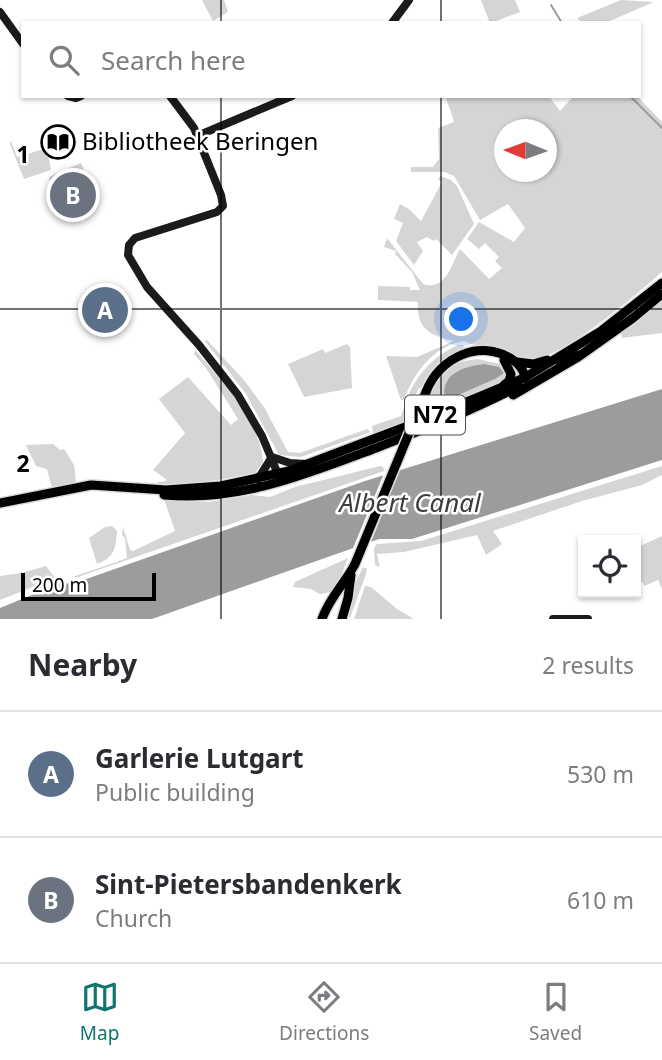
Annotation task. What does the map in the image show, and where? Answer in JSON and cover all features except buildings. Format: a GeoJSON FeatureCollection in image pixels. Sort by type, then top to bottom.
{"type":"FeatureCollection","features":[{"type":"Feature","properties":{"kind":"main road","name":"N72"},"geometry":{"type":"LineString","coordinates":[[575,352],[662,283]]}},
{"type":"Feature","properties":{"kind":"main road","name":"N72"},"geometry":{"type":"LineString","coordinates":[[0,505],[91,485],[166,490],[280,478],[307,464],[525,378],[532,378],[624,326],[662,294]]}},
{"type":"Feature","properties":{"kind":"main road"},"geometry":{"type":"LineString","coordinates":[[322,619],[354,565],[435,374],[457,357],[482,355],[509,361],[540,363],[575,352]]}},
{"type":"Feature","properties":{"kind":"main road"},"geometry":{"type":"LineString","coordinates":[[432,426],[454,421],[521,392],[575,352]]}},
{"type":"Feature","properties":{"kind":"main road"},"geometry":{"type":"LineString","coordinates":[[509,361],[525,378]]}},
{"type":"Feature","properties":{"kind":"main road"},"geometry":{"type":"LineString","coordinates":[[500,388],[508,382],[511,374],[509,361]]}},
{"type":"Feature","properties":{"kind":"main road","name":"N72"},"geometry":{"type":"LineString","coordinates":[[0,505],[94,490],[203,496],[280,478],[432,426],[518,387],[525,378]]}},
{"type":"Feature","properties":{"kind":"main road"},"geometry":{"type":"LineString","coordinates":[[344,616],[354,565]]}},
{"type":"Feature","properties":{"kind":"main road"},"geometry":{"type":"LineString","coordinates":[[334,595],[344,599],[344,616]]}},
{"type":"Feature","properties":{"kind":"street"},"geometry":{"type":"LineString","coordinates":[[393,21],[409,0]]}},
{"type":"Feature","properties":{"kind":"street"},"geometry":{"type":"LineString","coordinates":[[0,12],[21,41]]}},
{"type":"Feature","properties":{"kind":"street"},"geometry":{"type":"LineString","coordinates":[[172,98],[198,138],[223,206],[217,212],[132,240],[128,247],[129,258],[238,395],[272,457],[280,478]]}},
{"type":"Feature","properties":{"kind":"street"},"geometry":{"type":"LineString","coordinates":[[198,138],[288,98]]}},
{"type":"Feature","properties":{"kind":"street"},"geometry":{"type":"LineString","coordinates":[[272,457],[290,463],[307,464]]}},
{"type":"Feature","properties":{"kind":"street"},"geometry":{"type":"LineString","coordinates":[[258,480],[272,457]]}},
{"type":"Feature","properties":{"kind":"street"},"geometry":{"type":"LineString","coordinates":[[553,619],[588,619]]}},
{"type":"Feature","properties":{"kind":"shaded area"},"geometry":{"type":"Polygon","coordinates":[[[202,0],[224,0],[228,12],[213,21],[202,0]]]}},
{"type":"Feature","properties":{"kind":"shaded area"},"geometry":{"type":"Polygon","coordinates":[[[481,0],[515,0],[520,12],[489,21],[481,0]]]}},
{"type":"Feature","properties":{"kind":"shaded area"},"geometry":{"type":"Polygon","coordinates":[[[621,0],[654,2],[610,21],[580,21],[577,18],[621,0]]]}},
{"type":"Feature","properties":{"kind":"shaded area"},"geometry":{"type":"Polygon","coordinates":[[[447,98],[550,98],[560,111],[572,98],[639,98],[662,122],[662,272],[599,324],[561,349],[544,356],[527,359],[496,347],[464,341],[443,348],[426,362],[401,400],[386,356],[417,357],[454,341],[426,329],[419,318],[418,302],[378,300],[378,286],[420,290],[412,272],[395,254],[396,251],[384,247],[387,238],[423,284],[431,285],[437,284],[447,275],[460,249],[489,279],[502,268],[495,261],[499,257],[485,243],[479,249],[467,239],[479,222],[514,242],[525,228],[508,204],[480,220],[454,176],[445,172],[411,172],[411,167],[433,167],[439,159],[438,128],[454,122],[447,98]]]}},
{"type":"Feature","properties":{"kind":"shaded area"},"geometry":{"type":"Polygon","coordinates":[[[11,141],[17,157],[47,148],[51,170],[24,179],[11,141]]]}},
{"type":"Feature","properties":{"kind":"shaded area"},"geometry":{"type":"Polygon","coordinates":[[[81,163],[84,169],[77,173],[88,192],[84,201],[77,180],[68,178],[67,182],[63,183],[71,209],[64,213],[57,177],[52,180],[51,188],[49,177],[81,163]]]}},
{"type":"Feature","properties":{"kind":"shaded area"},"geometry":{"type":"Polygon","coordinates":[[[440,176],[451,180],[457,186],[474,224],[452,255],[436,239],[434,241],[427,237],[417,242],[423,251],[414,265],[396,241],[403,223],[394,219],[400,204],[421,221],[442,182],[438,180],[440,176]]]}},
{"type":"Feature","properties":{"kind":"shaded area"},"geometry":{"type":"Polygon","coordinates":[[[662,301],[662,333],[622,338],[621,333],[662,301]]]}},
{"type":"Feature","properties":{"kind":"shaded area"},"geometry":{"type":"Polygon","coordinates":[[[207,340],[243,379],[264,407],[288,452],[300,453],[367,429],[371,432],[301,457],[279,455],[246,394],[205,341],[207,340]]]}},
{"type":"Feature","properties":{"kind":"shaded area"},"geometry":{"type":"Polygon","coordinates":[[[347,344],[350,347],[352,388],[304,397],[288,364],[323,349],[325,353],[347,344]]]}},
{"type":"Feature","properties":{"kind":"shaded area"},"geometry":{"type":"Polygon","coordinates":[[[458,345],[465,348],[438,363],[419,388],[411,405],[405,403],[426,368],[458,345]]]}},
{"type":"Feature","properties":{"kind":"shaded area"},"geometry":{"type":"Polygon","coordinates":[[[195,350],[248,417],[261,448],[263,463],[255,473],[158,487],[158,482],[166,479],[153,470],[185,433],[159,399],[188,377],[231,425],[238,419],[194,354],[195,350]]]}},
{"type":"Feature","properties":{"kind":"shaded area"},"geometry":{"type":"Polygon","coordinates":[[[478,359],[504,365],[506,372],[502,382],[373,435],[372,426],[401,416],[405,404],[425,412],[432,393],[429,392],[449,368],[478,359]],[[484,364],[470,366],[452,375],[444,393],[454,397],[495,379],[484,364]]]}},
{"type":"Feature","properties":{"kind":"shaded area"},"geometry":{"type":"Polygon","coordinates":[[[53,444],[60,450],[64,449],[74,465],[76,482],[52,488],[47,469],[36,466],[26,445],[53,444]]]}},
{"type":"Feature","properties":{"kind":"shaded area"},"geometry":{"type":"Polygon","coordinates":[[[380,466],[384,471],[72,577],[127,558],[123,527],[130,550],[133,551],[175,531],[164,499],[209,502],[252,495],[270,497],[295,487],[380,466]]]}},
{"type":"Feature","properties":{"kind":"shaded area"},"geometry":{"type":"Polygon","coordinates":[[[662,466],[662,475],[642,485],[582,501],[493,531],[502,544],[486,555],[477,535],[404,552],[377,554],[380,567],[375,565],[374,548],[377,544],[421,541],[662,466]]]}},
{"type":"Feature","properties":{"kind":"shaded area"},"geometry":{"type":"Polygon","coordinates":[[[112,526],[117,531],[115,547],[107,559],[97,564],[89,538],[105,527],[112,526]]]}},
{"type":"Feature","properties":{"kind":"shaded area"},"geometry":{"type":"Polygon","coordinates":[[[662,536],[662,589],[658,580],[644,586],[641,582],[641,546],[662,536]]]}},
{"type":"Feature","properties":{"kind":"shaded area"},"geometry":{"type":"Polygon","coordinates":[[[348,558],[338,584],[331,592],[320,594],[311,589],[293,587],[295,582],[348,558]]]}},
{"type":"Feature","properties":{"kind":"shaded area"},"geometry":{"type":"Polygon","coordinates":[[[46,566],[55,578],[0,600],[0,576],[46,566]]]}},
{"type":"Feature","properties":{"kind":"shaded area"},"geometry":{"type":"Polygon","coordinates":[[[363,567],[367,569],[366,574],[350,618],[347,613],[354,585],[363,567]]]}},
{"type":"Feature","properties":{"kind":"shaded area"},"geometry":{"type":"Polygon","coordinates":[[[365,586],[371,587],[397,609],[414,619],[354,619],[365,586]]]}},
{"type":"Feature","properties":{"kind":"water"},"geometry":{"type":"Polygon","coordinates":[[[484,364],[499,367],[504,373],[454,397],[444,393],[448,380],[457,371],[484,364]]]}},
{"type":"Feature","properties":{"kind":"water","name":"Albert Canal"},"geometry":{"type":"Polygon","coordinates":[[[662,389],[662,460],[412,539],[379,539],[152,619],[0,619],[0,608],[59,584],[75,583],[365,481],[662,389]]]}},
{"type":"Feature","properties":{"kind":"pier"},"geometry":{"type":"Polygon","coordinates":[[[402,465],[369,547],[351,553],[385,471],[402,465]]]}},
{"type":"Feature","properties":{"kind":"waterway"},"geometry":{"type":"LineString","coordinates":[[551,5],[561,21]]}},
{"type":"Feature","properties":{"kind":"waterway"},"geometry":{"type":"LineString","coordinates":[[632,98],[662,128]]}},
{"type":"Feature","properties":{"kind":"place","name":"Bibliotheek Beringen"},"geometry":{"type":"Point","coordinates":[58,142]}},
{"type":"Feature","properties":{"kind":"place","name":"Sint-Pietersbandenkerk"},"geometry":{"type":"Point","coordinates":[73,195]}},
{"type":"Feature","properties":{"kind":"place","name":"Garlerie Lutgart"},"geometry":{"type":"Point","coordinates":[105,310]}}]}
